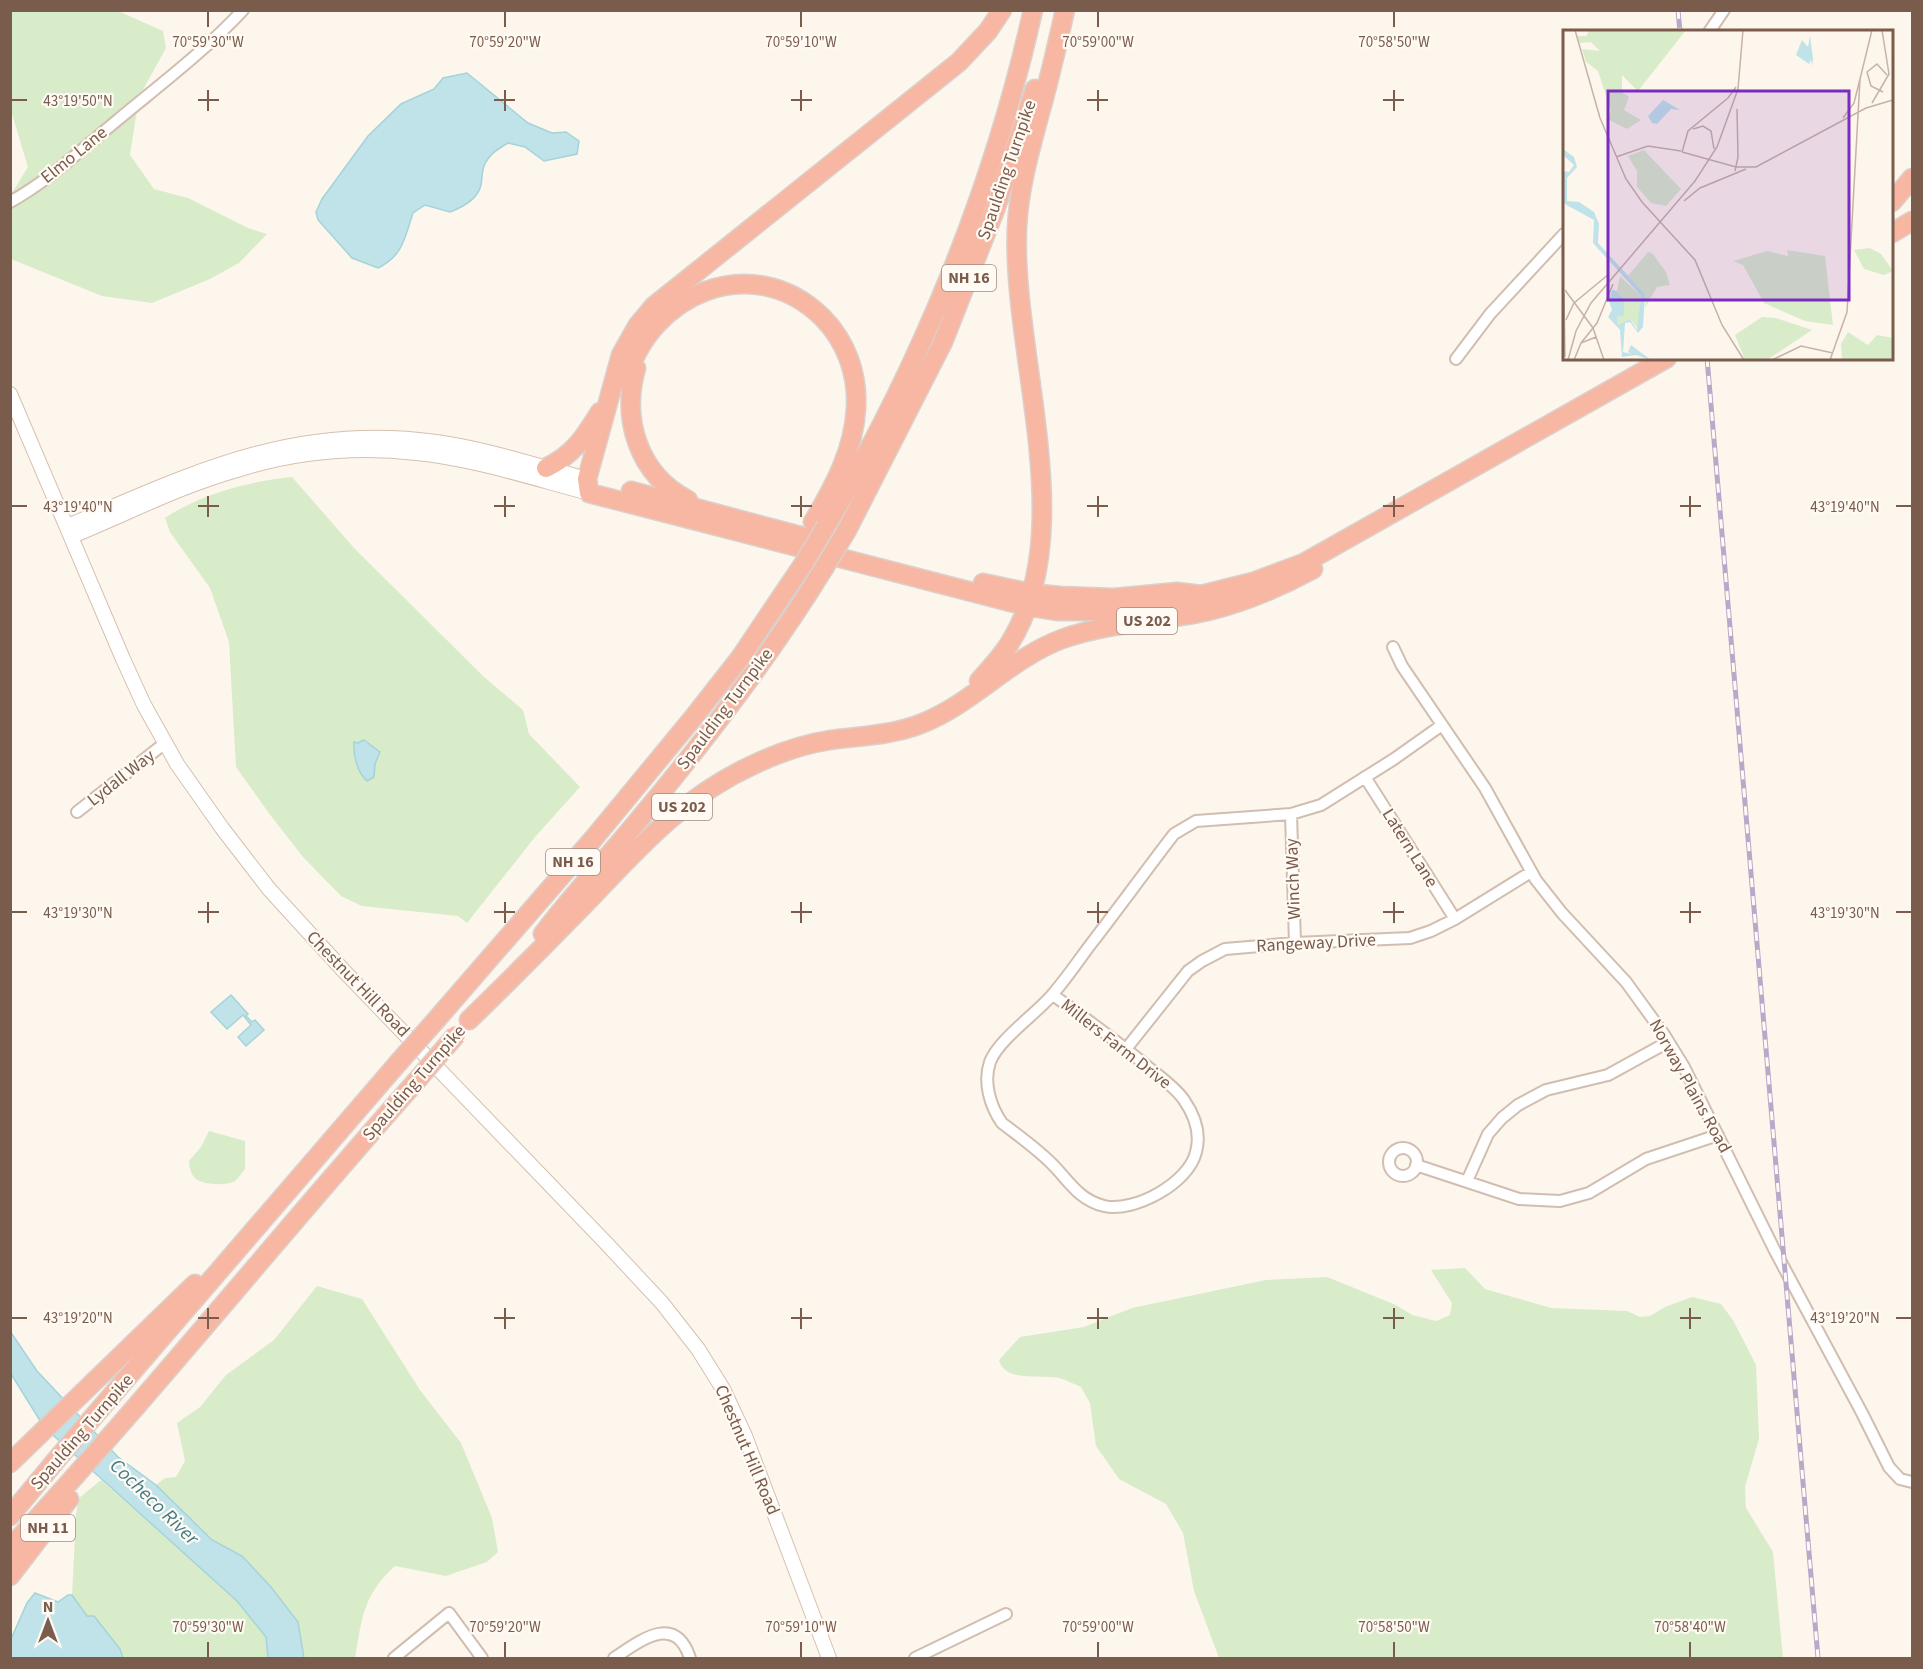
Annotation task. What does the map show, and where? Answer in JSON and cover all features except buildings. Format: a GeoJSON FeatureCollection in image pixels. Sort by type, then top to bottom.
{"type":"FeatureCollection","features":[{"type":"Feature","properties":{"kind":"highway"},"geometry":{"type":"LineString","coordinates":[[546,468],[561,460],[579,444],[602,408],[627,343],[638,324],[654,306],[959,62],[976,45],[1002,10]]}},
{"type":"Feature","properties":{"kind":"highway","name":"Spaulding Turnpike"},"geometry":{"type":"LineString","coordinates":[[10,1516],[594,838],[740,658],[820,524],[871,447],[892,407],[941,296],[991,162],[1010,101],[1033,10]]}},
{"type":"Feature","properties":{"kind":"highway","name":"Spaulding Turnpike"},"geometry":{"type":"LineString","coordinates":[[10,1548],[78,1475],[540,937],[568,900],[653,804],[762,661],[804,601],[846,530],[943,342],[1019,140],[1034,93],[1054,10]]}},
{"type":"Feature","properties":{"kind":"highway"},"geometry":{"type":"LineString","coordinates":[[960,703],[1008,645],[1037,572],[1042,527],[1042,497],[1017,267],[1017,228],[1024,171],[1050,78],[1065,10]]}},
{"type":"Feature","properties":{"kind":"highway"},"geometry":{"type":"LineString","coordinates":[[1893,201],[1912,178]]}},
{"type":"Feature","properties":{"kind":"highway"},"geometry":{"type":"LineString","coordinates":[[1893,232],[1912,221]]}},
{"type":"Feature","properties":{"kind":"highway"},"geometry":{"type":"LineString","coordinates":[[591,485],[628,370],[639,346],[652,329],[676,306],[710,289],[741,284],[757,285],[783,291],[809,306],[831,327],[843,345],[855,377],[856,411],[850,443],[820,524]]}},
{"type":"Feature","properties":{"kind":"highway","name":"US 202"},"geometry":{"type":"LineString","coordinates":[[652,329],[637,366],[630,404],[633,429],[642,455],[656,476],[678,494],[738,519],[1028,599],[1060,596],[1114,598],[1177,592],[1201,595],[1263,578],[1304,562],[1335,546],[1663,360]]}},
{"type":"Feature","properties":{"kind":"highway"},"geometry":{"type":"LineString","coordinates":[[591,485],[614,380]]}},
{"type":"Feature","properties":{"kind":"highway"},"geometry":{"type":"LineString","coordinates":[[591,485],[1028,599]]}},
{"type":"Feature","properties":{"kind":"highway"},"geometry":{"type":"LineString","coordinates":[[591,485],[738,519]]}},
{"type":"Feature","properties":{"kind":"highway","name":"US 202"},"geometry":{"type":"LineString","coordinates":[[469,1020],[528,963],[676,811],[697,795],[733,774],[787,751],[828,741],[900,730],[922,723],[960,703],[1014,665],[1060,640],[1099,628],[1207,611],[1239,601],[1292,581],[1318,567],[1335,546]]}},
{"type":"Feature","properties":{"kind":"highway"},"geometry":{"type":"LineString","coordinates":[[10,1463],[277,1206]]}},
{"type":"Feature","properties":{"kind":"highway","name":"NH 11"},"geometry":{"type":"LineString","coordinates":[[10,1576],[67,1503],[78,1475]]}},
{"type":"Feature","properties":{"kind":"street","name":"Elmo Lane"},"geometry":{"type":"LineString","coordinates":[[10,202],[43,181],[126,113],[243,10]]}},
{"type":"Feature","properties":{"kind":"street"},"geometry":{"type":"LineString","coordinates":[[1710,30],[1724,10]]}},
{"type":"Feature","properties":{"kind":"street"},"geometry":{"type":"LineString","coordinates":[[1456,358],[1490,314],[1563,235]]}},
{"type":"Feature","properties":{"kind":"street","name":"Chestnut Hill Road"},"geometry":{"type":"LineString","coordinates":[[10,394],[70,531],[105,620],[144,705],[165,744],[222,828],[269,889],[343,970],[663,1304],[698,1349],[723,1389],[746,1436],[829,1659]]}},
{"type":"Feature","properties":{"kind":"street"},"geometry":{"type":"LineString","coordinates":[[70,531],[213,465],[260,451],[317,441],[394,438],[435,442],[474,449],[546,468],[591,485]]}},
{"type":"Feature","properties":{"kind":"street"},"geometry":{"type":"LineString","coordinates":[[70,531],[236,470],[269,461],[328,452],[390,451],[442,456],[591,485]]}},
{"type":"Feature","properties":{"kind":"street","name":"Norway Plains Road"},"geometry":{"type":"LineString","coordinates":[[1393,647],[1401,666],[1485,788],[1531,872],[1562,913],[1639,998],[1684,1067],[1771,1243],[1889,1467],[1900,1479],[1912,1482]]}},
{"type":"Feature","properties":{"kind":"street","name":"Millers Farm Drive"},"geometry":{"type":"LineString","coordinates":[[1053,994],[1169,1084],[1184,1099],[1193,1116],[1198,1132],[1196,1153],[1185,1173],[1157,1194],[1123,1206],[1104,1206],[1084,1198],[1074,1190],[1055,1167],[1002,1123],[989,1094],[988,1071],[995,1052],[1053,994],[1174,834],[1196,821],[1291,814],[1321,805],[1442,725]]}},
{"type":"Feature","properties":{"kind":"street","name":"Lydall Way"},"geometry":{"type":"LineString","coordinates":[[77,812],[165,744]]}},
{"type":"Feature","properties":{"kind":"street","name":"Latern Lane"},"geometry":{"type":"LineString","coordinates":[[1365,777],[1455,919]]}},
{"type":"Feature","properties":{"kind":"street","name":"Winch Way"},"geometry":{"type":"LineString","coordinates":[[1291,814],[1295,943]]}},
{"type":"Feature","properties":{"kind":"street","name":"Rangeway Drive"},"geometry":{"type":"LineString","coordinates":[[1126,1049],[1188,971],[1226,949],[1295,943],[1410,938],[1455,919],[1531,872]]}},
{"type":"Feature","properties":{"kind":"street"},"geometry":{"type":"LineString","coordinates":[[1467,1181],[1488,1134],[1518,1105],[1546,1090],[1608,1075],[1668,1042]]}},
{"type":"Feature","properties":{"kind":"street"},"geometry":{"type":"LineString","coordinates":[[1416,1165],[1529,1201],[1569,1200],[1599,1188],[1646,1159],[1718,1135]]}},
{"type":"Feature","properties":{"kind":"street"},"geometry":{"type":"LineString","coordinates":[[394,1659],[449,1612],[482,1659]]}},
{"type":"Feature","properties":{"kind":"street"},"geometry":{"type":"LineString","coordinates":[[915,1659],[1006,1614]]}},
{"type":"Feature","properties":{"kind":"street"},"geometry":{"type":"LineString","coordinates":[[614,1659],[646,1639],[664,1633],[681,1639],[690,1659]]}},
{"type":"Feature","properties":{"kind":"green space"},"geometry":{"type":"Polygon","coordinates":[[[11,11],[118,11],[163,31],[166,48],[139,97],[130,155],[154,189],[188,198],[248,228],[267,234],[239,263],[210,279],[152,303],[102,296],[11,259],[10,196],[28,167],[11,111],[11,11]]]}},
{"type":"Feature","properties":{"kind":"green space"},"geometry":{"type":"Polygon","coordinates":[[[292,477],[355,549],[483,676],[523,710],[529,734],[580,787],[535,837],[467,923],[458,916],[362,906],[341,896],[303,857],[236,767],[229,642],[210,588],[170,532],[165,518],[194,502],[226,490],[292,477]]]}},
{"type":"Feature","properties":{"kind":"green space"},"geometry":{"type":"Polygon","coordinates":[[[209,1131],[245,1141],[245,1169],[235,1181],[226,1184],[210,1184],[196,1179],[192,1173],[189,1161],[201,1147],[209,1131]]]}},
{"type":"Feature","properties":{"kind":"green space"},"geometry":{"type":"Polygon","coordinates":[[[1465,1268],[1485,1289],[1551,1308],[1627,1311],[1640,1317],[1650,1316],[1665,1307],[1692,1297],[1721,1304],[1733,1320],[1756,1365],[1759,1439],[1745,1487],[1746,1508],[1773,1552],[1783,1658],[1219,1658],[1194,1591],[1183,1533],[1166,1504],[1119,1479],[1096,1446],[1090,1403],[1081,1387],[1059,1378],[1016,1375],[1008,1372],[999,1360],[1020,1337],[1084,1327],[1132,1308],[1266,1280],[1327,1277],[1396,1305],[1412,1315],[1436,1321],[1450,1315],[1452,1303],[1431,1270],[1465,1268]]]}},
{"type":"Feature","properties":{"kind":"green space"},"geometry":{"type":"Polygon","coordinates":[[[317,1286],[362,1299],[420,1390],[461,1443],[492,1518],[498,1552],[487,1562],[446,1576],[395,1566],[370,1597],[362,1619],[355,1658],[304,1658],[298,1622],[271,1587],[242,1556],[212,1540],[156,1485],[165,1478],[176,1477],[185,1461],[177,1423],[200,1407],[226,1375],[274,1340],[317,1286]]]}},
{"type":"Feature","properties":{"kind":"green space"},"geometry":{"type":"Polygon","coordinates":[[[101,1480],[237,1601],[266,1637],[268,1658],[123,1658],[120,1649],[94,1616],[87,1616],[72,1595],[79,1498],[101,1480]]]}},
{"type":"Feature","properties":{"kind":"water"},"geometry":{"type":"Polygon","coordinates":[[[467,73],[528,123],[552,133],[566,132],[579,141],[577,154],[544,161],[525,147],[508,143],[488,158],[483,168],[479,190],[469,202],[450,212],[425,205],[413,213],[398,252],[378,268],[352,258],[318,220],[316,212],[322,199],[368,136],[401,104],[434,89],[443,78],[467,73]]]}},
{"type":"Feature","properties":{"kind":"water"},"geometry":{"type":"Polygon","coordinates":[[[364,740],[380,752],[375,764],[374,777],[367,781],[358,768],[354,752],[354,742],[364,740]]]}},
{"type":"Feature","properties":{"kind":"water"},"geometry":{"type":"Polygon","coordinates":[[[231,995],[248,1014],[246,1016],[252,1022],[255,1020],[264,1030],[246,1046],[238,1037],[251,1025],[243,1015],[227,1029],[211,1012],[231,995]]]}},
{"type":"Feature","properties":{"kind":"water","name":"Cocheco River"},"geometry":{"type":"Polygon","coordinates":[[[10,1331],[37,1371],[118,1457],[156,1485],[212,1540],[242,1556],[271,1587],[298,1622],[304,1658],[268,1658],[266,1637],[237,1601],[44,1427],[11,1374],[10,1331]]]}},
{"type":"Feature","properties":{"kind":"water"},"geometry":{"type":"Polygon","coordinates":[[[35,1593],[58,1602],[72,1595],[87,1616],[94,1616],[120,1649],[123,1658],[11,1658],[11,1639],[27,1603],[35,1593]]]}},
{"type":"Feature","properties":{"kind":"railway"},"geometry":{"type":"LineString","coordinates":[[1678,10],[1680,30]]}},
{"type":"Feature","properties":{"kind":"railway"},"geometry":{"type":"LineString","coordinates":[[1707,360],[1818,1658]]}}]}
